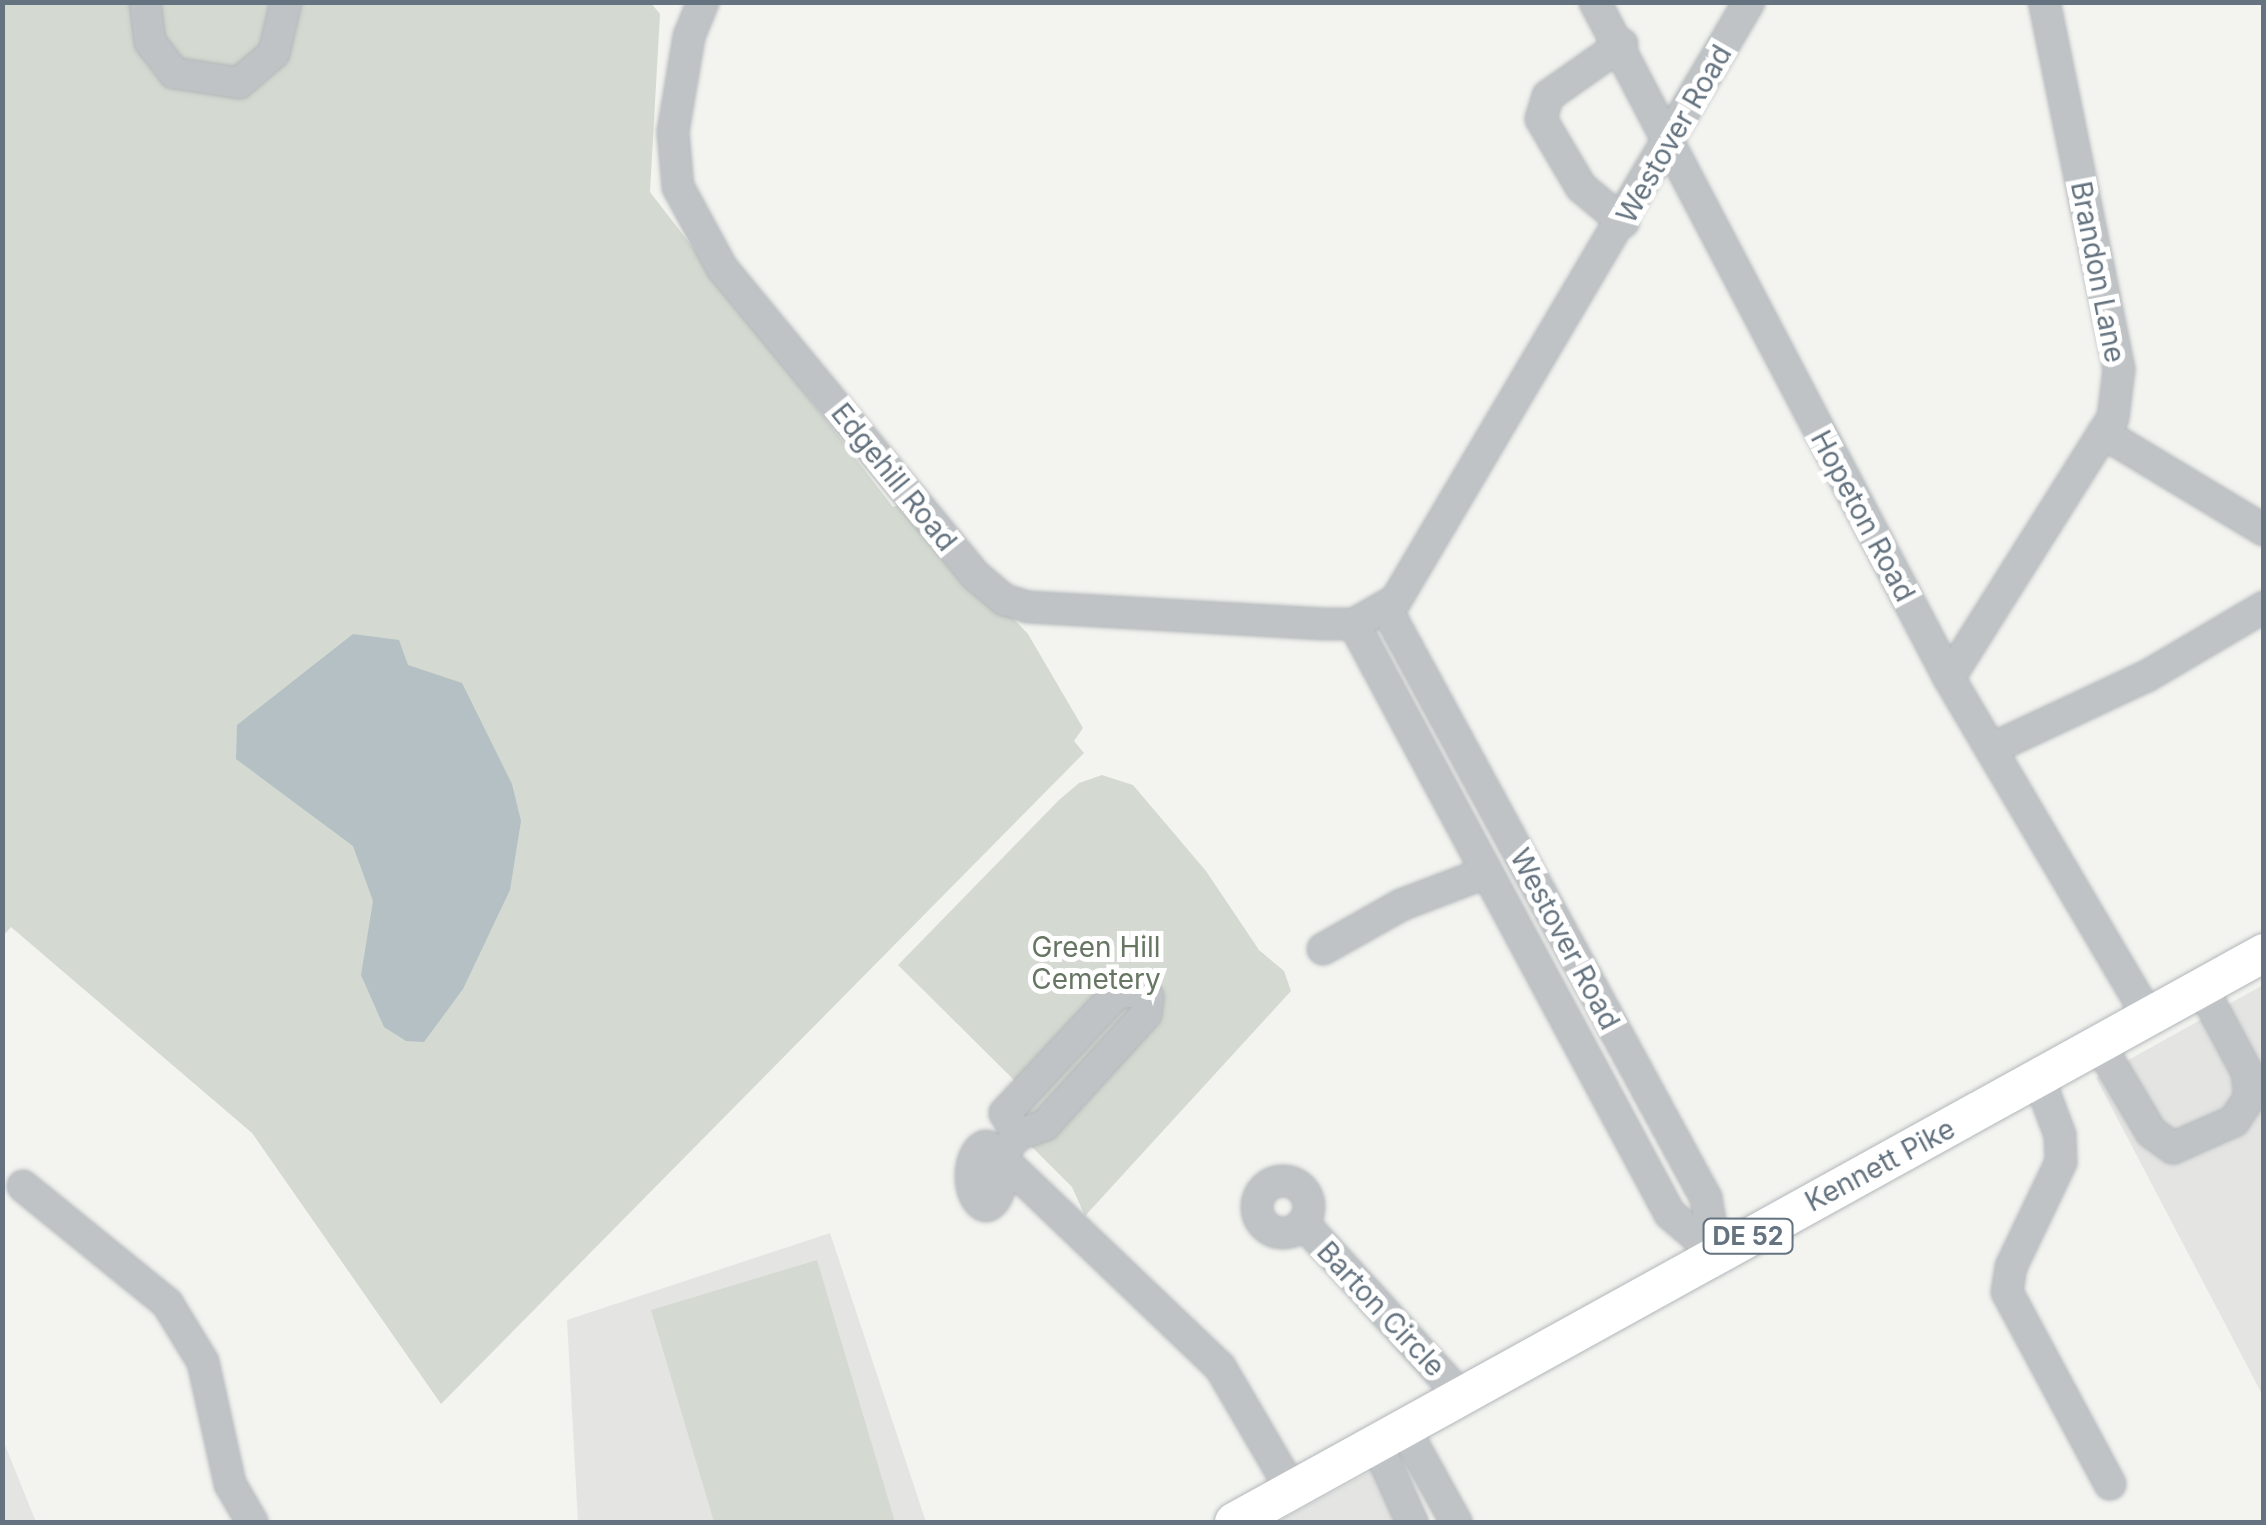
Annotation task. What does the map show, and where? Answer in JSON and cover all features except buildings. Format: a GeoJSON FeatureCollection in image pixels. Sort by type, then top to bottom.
{"type":"FeatureCollection","features":[{"type":"Feature","properties":{"kind":"main road","name":"Kennett Pike"},"geometry":{"type":"LineString","coordinates":[[1234,1522],[2264,953]]}},
{"type":"Feature","properties":{"kind":"street"},"geometry":{"type":"LineString","coordinates":[[145,2],[150,42],[174,73],[239,84],[274,53],[286,2]]}},
{"type":"Feature","properties":{"kind":"street","name":"Edgehill Road"},"geometry":{"type":"LineString","coordinates":[[703,2],[689,38],[673,132],[678,187],[722,268],[976,576],[1005,600],[1028,608],[1354,624],[1387,610]]}},
{"type":"Feature","properties":{"kind":"street","name":"Hopeton Road"},"geometry":{"type":"LineString","coordinates":[[1595,2],[1622,44],[1667,149],[1950,678],[2150,1018]]}},
{"type":"Feature","properties":{"kind":"street","name":"Westover Road"},"geometry":{"type":"LineString","coordinates":[[1716,1254],[1706,1198],[1387,610],[1667,149],[1748,2]]}},
{"type":"Feature","properties":{"kind":"street","name":"Brandon Lane"},"geometry":{"type":"LineString","coordinates":[[1950,678],[2113,418],[2118,368],[2044,2]]}},
{"type":"Feature","properties":{"kind":"street"},"geometry":{"type":"LineString","coordinates":[[1622,44],[1548,96],[1542,119],[1581,187],[1623,222]]}},
{"type":"Feature","properties":{"kind":"street"},"geometry":{"type":"LineString","coordinates":[[2103,434],[2264,530]]}},
{"type":"Feature","properties":{"kind":"street"},"geometry":{"type":"LineString","coordinates":[[1992,750],[2130,685],[2264,607]]}},
{"type":"Feature","properties":{"kind":"street","name":"Westover Road"},"geometry":{"type":"LineString","coordinates":[[1354,624],[1484,874],[1670,1214],[1716,1254]]}},
{"type":"Feature","properties":{"kind":"street"},"geometry":{"type":"LineString","coordinates":[[1323,949],[1402,905],[1484,874]]}},
{"type":"Feature","properties":{"kind":"street"},"geometry":{"type":"LineString","coordinates":[[2100,1046],[2152,1132],[2174,1148],[2257,1108],[2248,1072],[2202,988]]}},
{"type":"Feature","properties":{"kind":"street"},"geometry":{"type":"LineString","coordinates":[[1008,1145],[1045,1125],[1146,1014],[1148,998],[1140,990],[1116,994],[1005,1114],[1008,1145],[1220,1367],[1294,1492]]}},
{"type":"Feature","properties":{"kind":"street"},"geometry":{"type":"LineString","coordinates":[[2039,1079],[2060,1136],[2061,1162],[2011,1267],[2008,1292],[2110,1484]]}},
{"type":"Feature","properties":{"kind":"street"},"geometry":{"type":"LineString","coordinates":[[24,1186],[167,1304],[203,1362],[230,1484],[252,1522]]}},
{"type":"Feature","properties":{"kind":"street","name":"Barton Circle"},"geometry":{"type":"LineString","coordinates":[[1302,1223],[1460,1395]]}},
{"type":"Feature","properties":{"kind":"street"},"geometry":{"type":"LineString","coordinates":[[1390,1434],[1412,1522]]}},
{"type":"Feature","properties":{"kind":"street"},"geometry":{"type":"LineString","coordinates":[[1390,1434],[1456,1522]]}},
{"type":"Feature","properties":{"kind":"shaded area"},"geometry":{"type":"Polygon","coordinates":[[[353,634],[399,640],[408,665],[462,683],[512,784],[521,821],[510,890],[463,989],[424,1042],[406,1041],[384,1027],[361,975],[373,901],[353,846],[236,759],[237,725],[353,634]]]}},
{"type":"Feature","properties":{"kind":"shaded area"},"geometry":{"type":"Polygon","coordinates":[[[2263,985],[2263,1396],[2096,1078],[2263,985]]]}},
{"type":"Feature","properties":{"kind":"shaded area"},"geometry":{"type":"Polygon","coordinates":[[[830,1233],[926,1522],[578,1522],[567,1320],[830,1233]]]}},
{"type":"Feature","properties":{"kind":"shaded area"},"geometry":{"type":"Polygon","coordinates":[[[3,1440],[36,1522],[3,1522],[3,1440]]]}},
{"type":"Feature","properties":{"kind":"shaded area"},"geometry":{"type":"Polygon","coordinates":[[[1394,1459],[1430,1522],[1277,1522],[1394,1459]]]}},
{"type":"Feature","properties":{"kind":"green space"},"geometry":{"type":"Polygon","coordinates":[[[3,3],[651,3],[660,14],[650,192],[893,507],[904,503],[1028,634],[1083,728],[1074,741],[1084,753],[441,1404],[252,1133],[11,927],[3,936],[3,3]]]}},
{"type":"Feature","properties":{"kind":"green space","name":"Green Hill Cemetery"},"geometry":{"type":"Polygon","coordinates":[[[1102,775],[1133,785],[1206,871],[1259,950],[1284,971],[1291,991],[1085,1216],[1072,1187],[1028,1143],[1017,1083],[898,965],[1059,800],[1079,783],[1102,775]]]}},
{"type":"Feature","properties":{"kind":"green space"},"geometry":{"type":"Polygon","coordinates":[[[817,1260],[895,1522],[714,1522],[651,1310],[817,1260]]]}}]}
